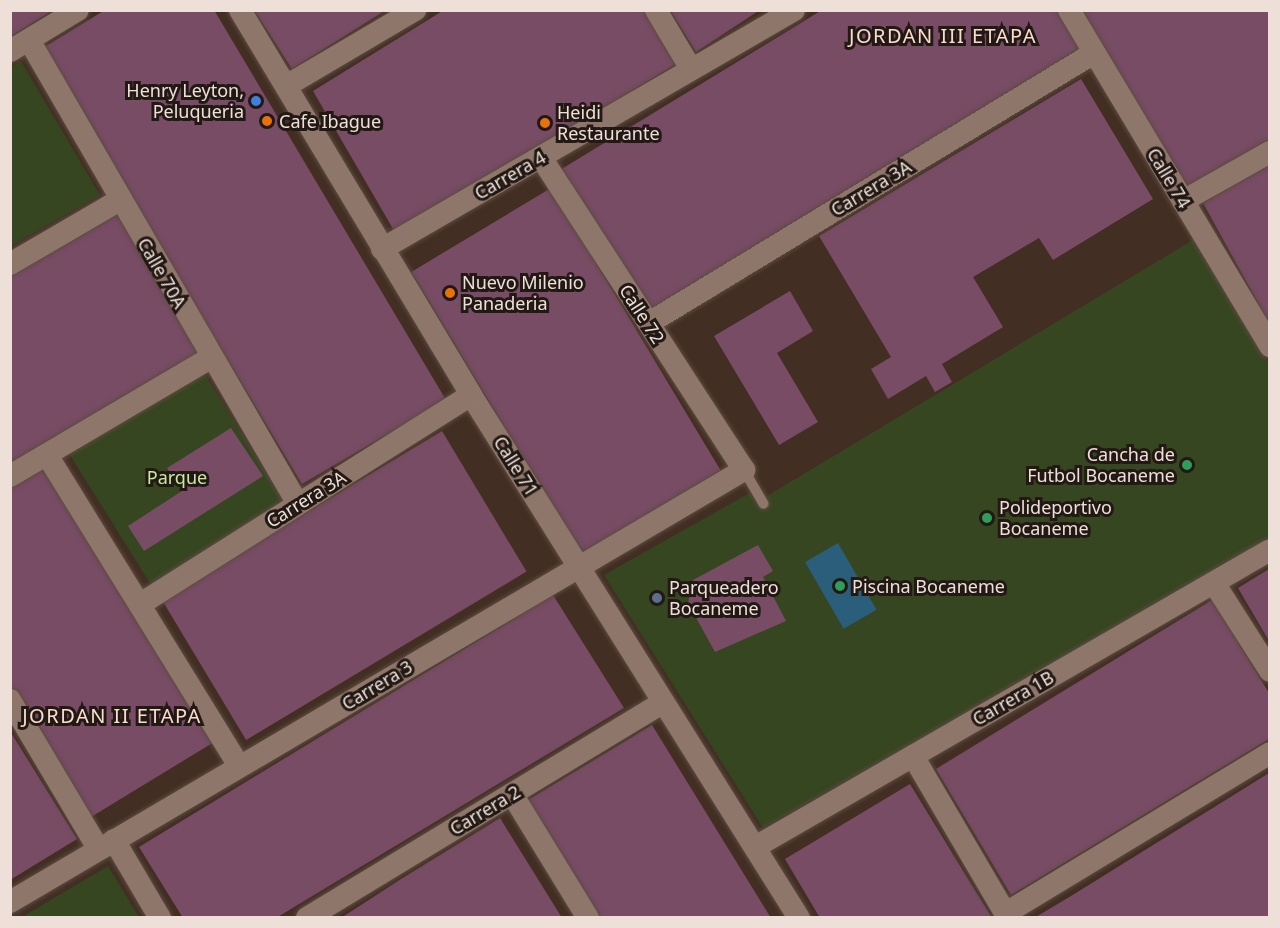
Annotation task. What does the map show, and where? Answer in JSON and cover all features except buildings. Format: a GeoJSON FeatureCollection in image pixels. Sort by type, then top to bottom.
{"type":"FeatureCollection","features":[{"type":"Feature","properties":{"kind":"street"},"geometry":{"type":"LineString","coordinates":[[20,46],[78,10]]}},
{"type":"Feature","properties":{"kind":"street","name":"Calle 71"},"geometry":{"type":"LineString","coordinates":[[240,10],[471,395],[663,702],[757,846],[799,918]]}},
{"type":"Feature","properties":{"kind":"street"},"geometry":{"type":"LineString","coordinates":[[286,86],[415,10]]}},
{"type":"Feature","properties":{"kind":"street"},"geometry":{"type":"LineString","coordinates":[[656,10],[691,69]]}},
{"type":"Feature","properties":{"kind":"street","name":"Carrera 4"},"geometry":{"type":"LineString","coordinates":[[382,249],[794,10]]}},
{"type":"Feature","properties":{"kind":"street","name":"Calle 74"},"geometry":{"type":"LineString","coordinates":[[1069,10],[1269,346]]}},
{"type":"Feature","properties":{"kind":"street","name":"Calle 70A"},"geometry":{"type":"LineString","coordinates":[[20,46],[120,200],[210,358],[298,504]]}},
{"type":"Feature","properties":{"kind":"street","name":"Carrera 3A"},"geometry":{"type":"LineString","coordinates":[[648,323],[1094,53]]}},
{"type":"Feature","properties":{"kind":"street"},"geometry":{"type":"LineString","coordinates":[[1183,201],[1269,152]]}},
{"type":"Feature","properties":{"kind":"street","name":"Calle 72"},"geometry":{"type":"LineString","coordinates":[[542,157],[744,470]]}},
{"type":"Feature","properties":{"kind":"street"},"geometry":{"type":"LineString","coordinates":[[10,264],[120,200]]}},
{"type":"Feature","properties":{"kind":"street"},"geometry":{"type":"LineString","coordinates":[[10,476],[210,358]]}},
{"type":"Feature","properties":{"kind":"street","name":"Carrera 3A"},"geometry":{"type":"LineString","coordinates":[[141,603],[471,395]]}},
{"type":"Feature","properties":{"kind":"street"},"geometry":{"type":"LineString","coordinates":[[47,455],[141,603],[239,766]]}},
{"type":"Feature","properties":{"kind":"street","name":"Carrera 3"},"geometry":{"type":"LineString","coordinates":[[10,902],[577,566],[744,470]]}},
{"type":"Feature","properties":{"kind":"street","name":"Carrera 1B"},"geometry":{"type":"LineString","coordinates":[[757,846],[1269,550]]}},
{"type":"Feature","properties":{"kind":"street"},"geometry":{"type":"LineString","coordinates":[[1214,583],[1269,671]]}},
{"type":"Feature","properties":{"kind":"street"},"geometry":{"type":"LineString","coordinates":[[10,700],[106,844],[160,918]]}},
{"type":"Feature","properties":{"kind":"street","name":"Carrera 2"},"geometry":{"type":"LineString","coordinates":[[307,918],[663,702]]}},
{"type":"Feature","properties":{"kind":"street"},"geometry":{"type":"LineString","coordinates":[[913,756],[1007,915],[1269,753]]}},
{"type":"Feature","properties":{"kind":"street"},"geometry":{"type":"LineString","coordinates":[[512,794],[588,918]]}},
{"type":"Feature","properties":{"kind":"lane"},"geometry":{"type":"LineString","coordinates":[[744,470],[764,504]]}},
{"type":"Feature","properties":{"kind":"green space"},"geometry":{"type":"Polygon","coordinates":[[[21,61],[100,195],[11,246],[11,67],[21,61]]]}},
{"type":"Feature","properties":{"kind":"green space","name":"Polideportivo Bocaneme"},"geometry":{"type":"Polygon","coordinates":[[[1193,240],[1269,364],[1269,540],[763,828],[604,575],[755,490],[767,496],[1193,240]]]}},
{"type":"Feature","properties":{"kind":"green space","name":"Parque"},"geometry":{"type":"Polygon","coordinates":[[[202,370],[285,502],[152,585],[69,453],[202,370]]]}},
{"type":"Feature","properties":{"kind":"green space"},"geometry":{"type":"Polygon","coordinates":[[[108,866],[139,917],[22,917],[108,866]]]}},
{"type":"Feature","properties":{"kind":"water","name":"Piscina Bocaneme"},"geometry":{"type":"Polygon","coordinates":[[[838,543],[876,610],[844,629],[805,562],[838,543]]]}},
{"type":"Feature","properties":{"kind":"place","name":"Henry Leyton, Peluqueria"},"geometry":{"type":"Point","coordinates":[256,101]}},
{"type":"Feature","properties":{"kind":"place","name":"Cafe Ibague"},"geometry":{"type":"Point","coordinates":[267,121]}},
{"type":"Feature","properties":{"kind":"place","name":"Heidi Restaurante"},"geometry":{"type":"Point","coordinates":[545,123]}},
{"type":"Feature","properties":{"kind":"place","name":"Nuevo Milenio Panaderia"},"geometry":{"type":"Point","coordinates":[450,293]}},
{"type":"Feature","properties":{"kind":"place","name":"Cancha de Futbol Bocaneme"},"geometry":{"type":"Point","coordinates":[1187,465]}},
{"type":"Feature","properties":{"kind":"place","name":"Polideportivo Bocaneme"},"geometry":{"type":"Point","coordinates":[987,518]}},
{"type":"Feature","properties":{"kind":"place","name":"Piscina Bocaneme"},"geometry":{"type":"Point","coordinates":[840,586]}},
{"type":"Feature","properties":{"kind":"place","name":"Parqueadero Bocaneme"},"geometry":{"type":"Point","coordinates":[657,598]}},
{"type":"Feature","properties":{"kind":"district","name":"JORDAN III ETAPA"},"geometry":{"type":"Point","coordinates":[943,35]}},
{"type":"Feature","properties":{"kind":"district","name":"JORDAN II ETAPA"},"geometry":{"type":"Point","coordinates":[112,715]}}]}
